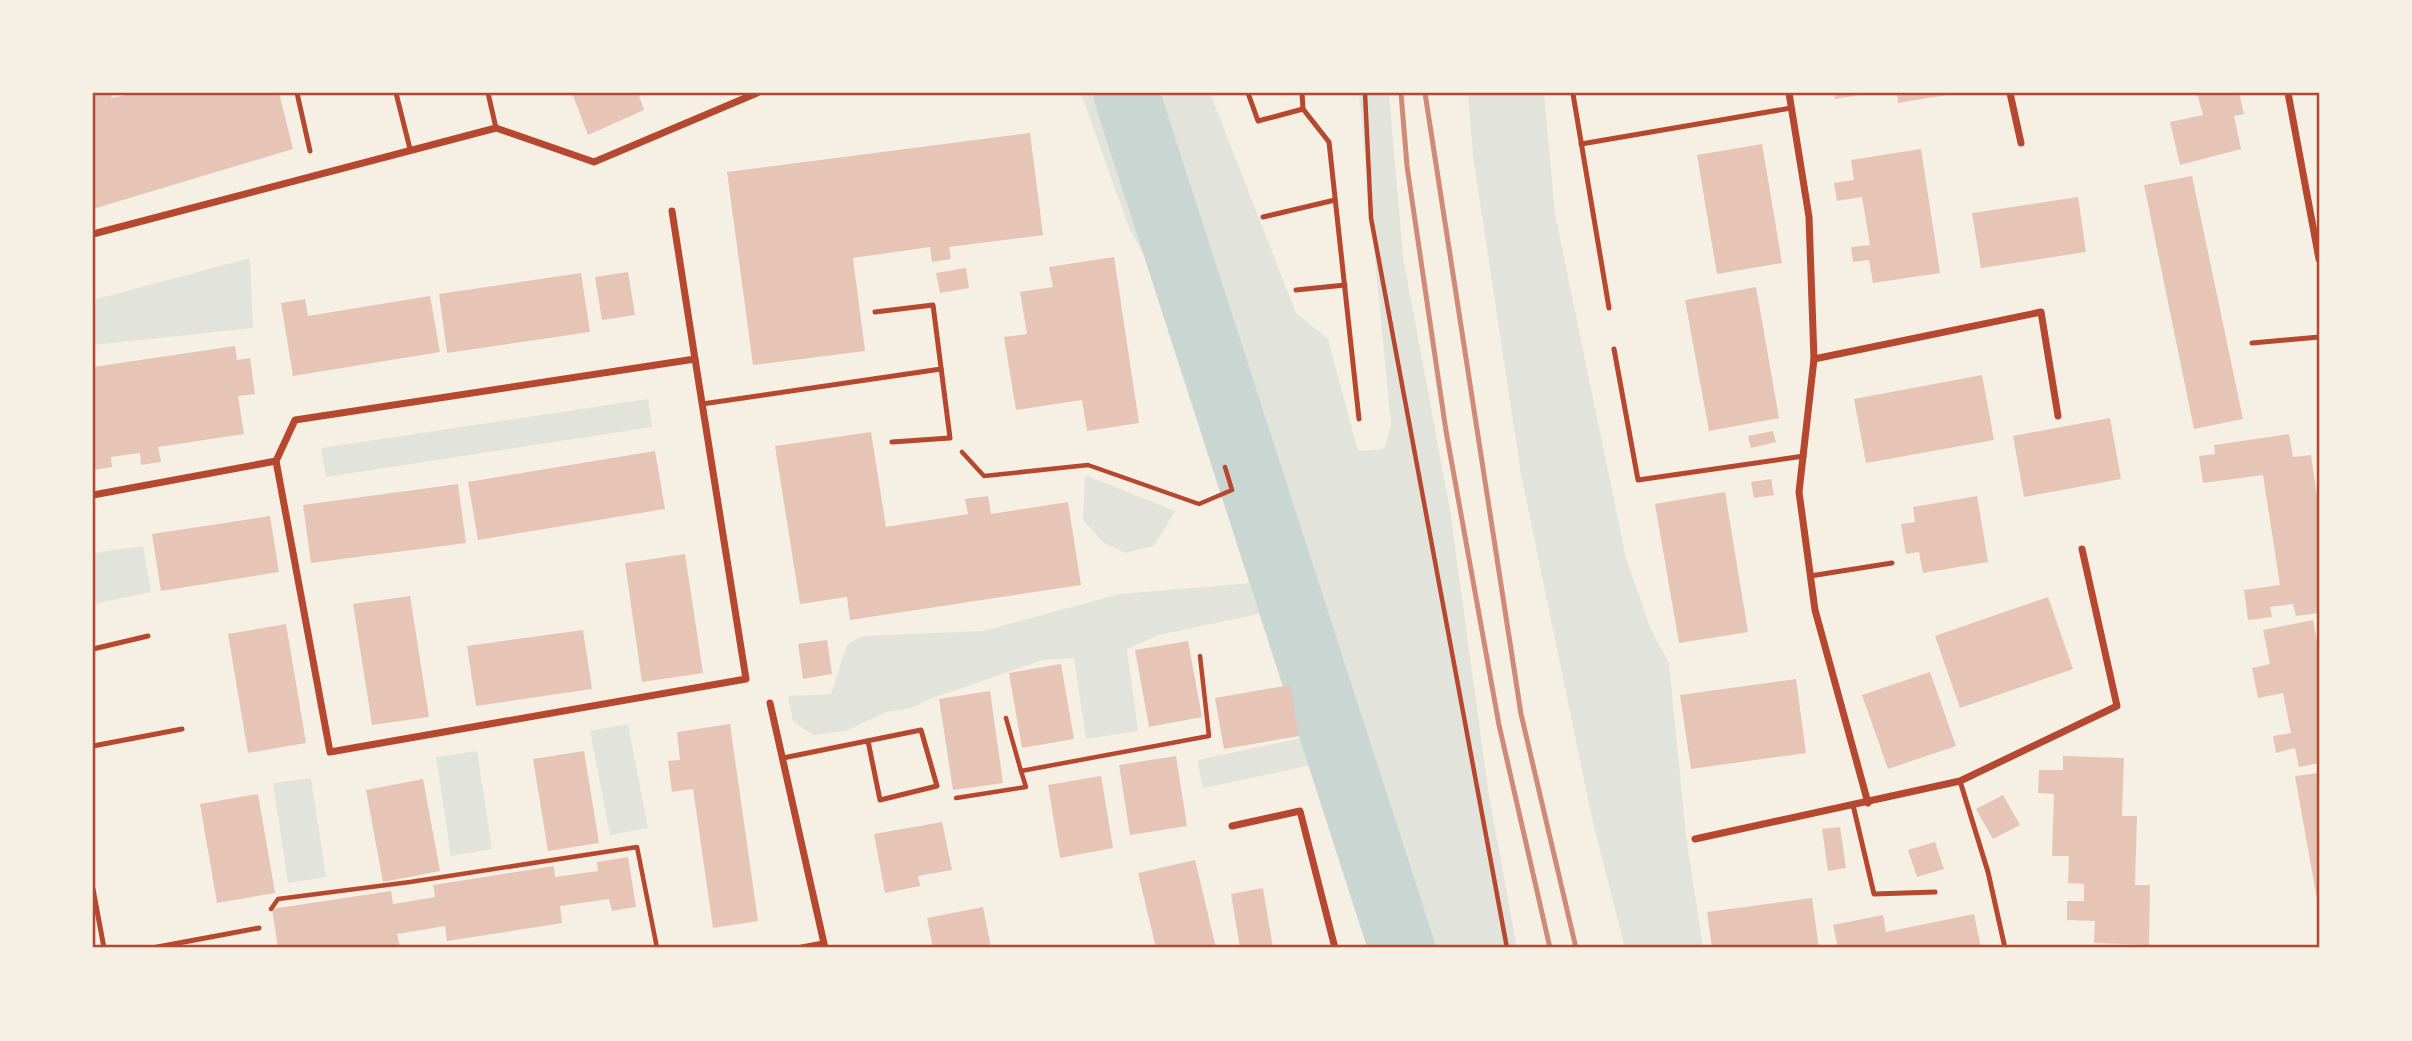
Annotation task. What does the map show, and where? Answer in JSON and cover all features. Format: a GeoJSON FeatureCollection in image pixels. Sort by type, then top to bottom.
{"type":"FeatureCollection","features":[{"type":"Feature","properties":{"kind":"street"},"geometry":{"type":"LineString","coordinates":[[93,234],[496,128],[594,162],[757,93]]}},
{"type":"Feature","properties":{"kind":"street"},"geometry":{"type":"LineString","coordinates":[[1789,93],[1809,217],[1814,359],[1799,492],[1815,610],[1868,803]]}},
{"type":"Feature","properties":{"kind":"street"},"geometry":{"type":"LineString","coordinates":[[2010,93],[2021,143]]}},
{"type":"Feature","properties":{"kind":"street"},"geometry":{"type":"LineString","coordinates":[[2288,93],[2319,259]]}},
{"type":"Feature","properties":{"kind":"street"},"geometry":{"type":"LineString","coordinates":[[672,211],[746,679],[330,752],[276,461],[295,420],[695,359]]}},
{"type":"Feature","properties":{"kind":"street"},"geometry":{"type":"LineString","coordinates":[[1814,359],[2041,312],[2058,416]]}},
{"type":"Feature","properties":{"kind":"street"},"geometry":{"type":"LineString","coordinates":[[93,495],[276,461]]}},
{"type":"Feature","properties":{"kind":"street"},"geometry":{"type":"LineString","coordinates":[[1695,839],[1960,781],[2117,706],[2082,549]]}},
{"type":"Feature","properties":{"kind":"street"},"geometry":{"type":"LineString","coordinates":[[770,703],[824,946],[802,948]]}},
{"type":"Feature","properties":{"kind":"street"},"geometry":{"type":"LineString","coordinates":[[1232,826],[1300,811],[1335,948]]}},
{"type":"Feature","properties":{"kind":"lane"},"geometry":{"type":"LineString","coordinates":[[297,93],[310,151]]}},
{"type":"Feature","properties":{"kind":"lane"},"geometry":{"type":"LineString","coordinates":[[396,93],[410,149]]}},
{"type":"Feature","properties":{"kind":"lane"},"geometry":{"type":"LineString","coordinates":[[488,93],[496,128]]}},
{"type":"Feature","properties":{"kind":"lane"},"geometry":{"type":"LineString","coordinates":[[1248,93],[1258,121],[1303,109]]}},
{"type":"Feature","properties":{"kind":"lane"},"geometry":{"type":"LineString","coordinates":[[1302,93],[1303,109],[1329,142],[1359,419]]}},
{"type":"Feature","properties":{"kind":"lane"},"geometry":{"type":"LineString","coordinates":[[1573,94],[1609,308]]}},
{"type":"Feature","properties":{"kind":"lane"},"geometry":{"type":"LineString","coordinates":[[1581,144],[1791,108]]}},
{"type":"Feature","properties":{"kind":"lane"},"geometry":{"type":"LineString","coordinates":[[1263,217],[1335,200]]}},
{"type":"Feature","properties":{"kind":"lane"},"geometry":{"type":"LineString","coordinates":[[1296,290],[1345,285]]}},
{"type":"Feature","properties":{"kind":"lane"},"geometry":{"type":"LineString","coordinates":[[875,312],[933,305],[950,438],[892,442]]}},
{"type":"Feature","properties":{"kind":"lane"},"geometry":{"type":"LineString","coordinates":[[2252,343],[2319,337]]}},
{"type":"Feature","properties":{"kind":"lane"},"geometry":{"type":"LineString","coordinates":[[1614,349],[1638,480],[1804,456]]}},
{"type":"Feature","properties":{"kind":"lane"},"geometry":{"type":"LineString","coordinates":[[702,404],[941,369]]}},
{"type":"Feature","properties":{"kind":"lane"},"geometry":{"type":"LineString","coordinates":[[1810,576],[1892,563]]}},
{"type":"Feature","properties":{"kind":"lane"},"geometry":{"type":"LineString","coordinates":[[93,649],[148,636]]}},
{"type":"Feature","properties":{"kind":"lane"},"geometry":{"type":"LineString","coordinates":[[93,746],[182,729]]}},
{"type":"Feature","properties":{"kind":"lane"},"geometry":{"type":"LineString","coordinates":[[783,758],[921,730],[937,786],[880,800],[867,741]]}},
{"type":"Feature","properties":{"kind":"lane"},"geometry":{"type":"LineString","coordinates":[[1960,781],[1988,873],[2005,948]]}},
{"type":"Feature","properties":{"kind":"lane"},"geometry":{"type":"LineString","coordinates":[[1853,805],[1874,894],[1935,892]]}},
{"type":"Feature","properties":{"kind":"lane"},"geometry":{"type":"LineString","coordinates":[[93,889],[104,948]]}},
{"type":"Feature","properties":{"kind":"lane"},"geometry":{"type":"LineString","coordinates":[[152,948],[258,928]]}},
{"type":"Feature","properties":{"kind":"path"},"geometry":{"type":"LineString","coordinates":[[1365,93],[1371,218],[1507,948]]}},
{"type":"Feature","properties":{"kind":"path"},"geometry":{"type":"LineString","coordinates":[[950,438],[984,476],[1088,465],[1199,504],[1232,490],[1225,467]]}},
{"type":"Feature","properties":{"kind":"path"},"geometry":{"type":"LineString","coordinates":[[1021,771],[1209,736],[1200,656]]}},
{"type":"Feature","properties":{"kind":"path"},"geometry":{"type":"LineString","coordinates":[[937,786],[951,798],[1026,787],[1006,718]]}},
{"type":"Feature","properties":{"kind":"path"},"geometry":{"type":"LineString","coordinates":[[258,928],[278,899],[637,847],[657,948]]}},
{"type":"Feature","properties":{"kind":"shaded area"},"geometry":{"type":"Polygon","coordinates":[[[1081,93],[1210,93],[1296,313],[1328,339],[1358,451],[1384,449],[1391,424],[1359,93],[1389,93],[1403,257],[1450,510],[1489,796],[1517,948],[1383,948],[1324,744],[1281,609],[1159,635],[1127,649],[1138,731],[1086,739],[1074,658],[1043,660],[927,700],[912,708],[886,712],[846,731],[813,735],[793,721],[788,696],[831,694],[847,645],[862,636],[983,631],[1120,594],[1251,583],[1271,578],[1250,511],[1224,458],[1160,285],[1129,228],[1081,93]]]}},
{"type":"Feature","properties":{"kind":"shaded area"},"geometry":{"type":"Polygon","coordinates":[[[1468,93],[1544,93],[1555,214],[1626,558],[1651,630],[1669,663],[1686,836],[1703,948],[1625,948],[1592,819],[1521,474],[1473,156],[1468,93]]]}},
{"type":"Feature","properties":{"kind":"shaded area"},"geometry":{"type":"Polygon","coordinates":[[[250,258],[253,328],[93,345],[93,300],[250,258]]]}},
{"type":"Feature","properties":{"kind":"shaded area"},"geometry":{"type":"Polygon","coordinates":[[[648,399],[652,427],[326,477],[321,448],[648,399]]]}},
{"type":"Feature","properties":{"kind":"shaded area"},"geometry":{"type":"Polygon","coordinates":[[[1085,475],[1175,511],[1154,546],[1125,553],[1104,543],[1083,520],[1085,475]]]}},
{"type":"Feature","properties":{"kind":"shaded area"},"geometry":{"type":"Polygon","coordinates":[[[143,546],[151,592],[93,604],[93,553],[143,546]]]}},
{"type":"Feature","properties":{"kind":"shaded area"},"geometry":{"type":"Polygon","coordinates":[[[628,724],[648,828],[610,835],[590,731],[628,724]]]}},
{"type":"Feature","properties":{"kind":"shaded area"},"geometry":{"type":"Polygon","coordinates":[[[1316,735],[1322,763],[1203,788],[1197,760],[1316,735]]]}},
{"type":"Feature","properties":{"kind":"shaded area"},"geometry":{"type":"Polygon","coordinates":[[[477,751],[492,849],[451,856],[436,757],[477,751]]]}},
{"type":"Feature","properties":{"kind":"shaded area"},"geometry":{"type":"Polygon","coordinates":[[[311,778],[326,877],[288,883],[273,783],[311,778]]]}},
{"type":"Feature","properties":{"kind":"building"},"geometry":{"type":"Polygon","coordinates":[[[93,93],[113,93],[111,98],[135,93],[279,93],[293,149],[93,209],[93,93]]]}},
{"type":"Feature","properties":{"kind":"building"},"geometry":{"type":"Polygon","coordinates":[[[572,93],[638,93],[644,110],[588,135],[572,93]]]}},
{"type":"Feature","properties":{"kind":"building"},"geometry":{"type":"Polygon","coordinates":[[[1835,93],[1865,93],[1865,94],[1835,99],[1835,93]]]}},
{"type":"Feature","properties":{"kind":"building"},"geometry":{"type":"Polygon","coordinates":[[[1897,93],[1953,93],[1953,94],[1898,103],[1897,93]]]}},
{"type":"Feature","properties":{"kind":"building"},"geometry":{"type":"Polygon","coordinates":[[[2197,93],[2239,93],[2244,114],[2234,116],[2241,149],[2180,165],[2170,122],[2203,115],[2197,93]]]}},
{"type":"Feature","properties":{"kind":"building"},"geometry":{"type":"Polygon","coordinates":[[[1030,133],[1043,235],[949,247],[951,259],[932,262],[930,247],[853,258],[865,351],[753,365],[727,172],[1030,133]]]}},
{"type":"Feature","properties":{"kind":"building"},"geometry":{"type":"Polygon","coordinates":[[[1762,144],[1782,263],[1717,274],[1697,155],[1762,144]]]}},
{"type":"Feature","properties":{"kind":"building"},"geometry":{"type":"Polygon","coordinates":[[[1921,149],[1940,273],[1873,283],[1869,260],[1853,262],[1851,247],[1870,245],[1862,197],[1837,201],[1834,183],[1854,180],[1851,160],[1921,149]]]}},
{"type":"Feature","properties":{"kind":"building"},"geometry":{"type":"Polygon","coordinates":[[[2192,176],[2243,419],[2194,429],[2144,185],[2192,176]]]}},
{"type":"Feature","properties":{"kind":"building"},"geometry":{"type":"Polygon","coordinates":[[[2078,197],[2086,252],[1981,268],[1972,213],[2078,197]]]}},
{"type":"Feature","properties":{"kind":"building"},"geometry":{"type":"Polygon","coordinates":[[[1114,257],[1139,423],[1087,431],[1082,400],[1016,410],[1004,337],[1027,334],[1020,292],[1053,287],[1049,267],[1114,257]]]}},
{"type":"Feature","properties":{"kind":"building"},"geometry":{"type":"Polygon","coordinates":[[[966,268],[969,288],[940,293],[936,273],[966,268]]]}},
{"type":"Feature","properties":{"kind":"building"},"geometry":{"type":"Polygon","coordinates":[[[628,272],[635,315],[602,320],[595,277],[628,272]]]}},
{"type":"Feature","properties":{"kind":"building"},"geometry":{"type":"Polygon","coordinates":[[[581,273],[590,332],[447,353],[439,294],[581,273]]]}},
{"type":"Feature","properties":{"kind":"building"},"geometry":{"type":"Polygon","coordinates":[[[1756,287],[1779,418],[1709,431],[1685,300],[1756,287]]]}},
{"type":"Feature","properties":{"kind":"building"},"geometry":{"type":"Polygon","coordinates":[[[430,296],[440,352],[293,376],[281,303],[305,299],[308,316],[430,296]]]}},
{"type":"Feature","properties":{"kind":"building"},"geometry":{"type":"Polygon","coordinates":[[[235,346],[237,360],[250,358],[255,394],[238,396],[244,434],[158,447],[161,462],[141,465],[140,453],[111,457],[112,467],[93,470],[93,367],[235,346]]]}},
{"type":"Feature","properties":{"kind":"building"},"geometry":{"type":"Polygon","coordinates":[[[1982,375],[1994,440],[1866,463],[1854,399],[1982,375]]]}},
{"type":"Feature","properties":{"kind":"building"},"geometry":{"type":"Polygon","coordinates":[[[2110,418],[2121,479],[2024,497],[2013,436],[2110,418]]]}},
{"type":"Feature","properties":{"kind":"building"},"geometry":{"type":"Polygon","coordinates":[[[1773,431],[1776,442],[1751,448],[1748,436],[1773,431]]]}},
{"type":"Feature","properties":{"kind":"building"},"geometry":{"type":"Polygon","coordinates":[[[871,432],[886,527],[968,514],[965,499],[988,496],[991,514],[1068,502],[1081,585],[850,620],[847,597],[800,604],[775,446],[871,432]]]}},
{"type":"Feature","properties":{"kind":"building"},"geometry":{"type":"Polygon","coordinates":[[[2289,434],[2293,457],[2311,455],[2319,509],[2319,613],[2296,616],[2293,604],[2270,607],[2272,617],[2248,620],[2244,590],[2280,585],[2263,475],[2203,483],[2199,456],[2215,454],[2214,445],[2289,434]]]}},
{"type":"Feature","properties":{"kind":"building"},"geometry":{"type":"Polygon","coordinates":[[[655,451],[665,509],[478,540],[468,482],[655,451]]]}},
{"type":"Feature","properties":{"kind":"building"},"geometry":{"type":"Polygon","coordinates":[[[1771,479],[1774,495],[1754,498],[1751,482],[1771,479]]]}},
{"type":"Feature","properties":{"kind":"building"},"geometry":{"type":"Polygon","coordinates":[[[458,484],[466,543],[311,563],[303,505],[458,484]]]}},
{"type":"Feature","properties":{"kind":"building"},"geometry":{"type":"Polygon","coordinates":[[[1725,492],[1748,632],[1679,643],[1655,504],[1725,492]]]}},
{"type":"Feature","properties":{"kind":"building"},"geometry":{"type":"Polygon","coordinates":[[[1977,496],[1988,562],[1923,573],[1919,552],[1906,554],[1901,524],[1915,522],[1913,507],[1977,496]]]}},
{"type":"Feature","properties":{"kind":"building"},"geometry":{"type":"Polygon","coordinates":[[[270,516],[279,572],[161,591],[152,534],[270,516]]]}},
{"type":"Feature","properties":{"kind":"building"},"geometry":{"type":"Polygon","coordinates":[[[685,554],[703,673],[642,682],[625,563],[685,554]]]}},
{"type":"Feature","properties":{"kind":"building"},"geometry":{"type":"Polygon","coordinates":[[[410,596],[429,717],[372,725],[353,604],[410,596]]]}},
{"type":"Feature","properties":{"kind":"building"},"geometry":{"type":"Polygon","coordinates":[[[2048,597],[2073,669],[1960,708],[1935,636],[2048,597]]]}},
{"type":"Feature","properties":{"kind":"building"},"geometry":{"type":"Polygon","coordinates":[[[2313,620],[2319,652],[2319,763],[2299,767],[2295,748],[2276,753],[2273,736],[2291,733],[2283,693],[2258,698],[2252,668],[2270,664],[2263,630],[2313,620]]]}},
{"type":"Feature","properties":{"kind":"building"},"geometry":{"type":"Polygon","coordinates":[[[286,624],[306,743],[248,753],[228,634],[286,624]]]}},
{"type":"Feature","properties":{"kind":"building"},"geometry":{"type":"Polygon","coordinates":[[[583,630],[592,689],[476,706],[467,646],[583,630]]]}},
{"type":"Feature","properties":{"kind":"building"},"geometry":{"type":"Polygon","coordinates":[[[827,640],[832,674],[803,679],[798,644],[827,640]]]}},
{"type":"Feature","properties":{"kind":"building"},"geometry":{"type":"Polygon","coordinates":[[[1188,641],[1202,717],[1149,727],[1135,650],[1188,641]]]}},
{"type":"Feature","properties":{"kind":"building"},"geometry":{"type":"Polygon","coordinates":[[[1061,664],[1074,739],[1022,748],[1009,673],[1061,664]]]}},
{"type":"Feature","properties":{"kind":"building"},"geometry":{"type":"Polygon","coordinates":[[[1930,672],[1956,746],[1888,769],[1862,695],[1930,672]]]}},
{"type":"Feature","properties":{"kind":"building"},"geometry":{"type":"Polygon","coordinates":[[[1796,679],[1806,753],[1691,769],[1680,695],[1796,679]]]}},
{"type":"Feature","properties":{"kind":"building"},"geometry":{"type":"Polygon","coordinates":[[[1290,685],[1299,736],[1224,749],[1215,698],[1290,685]]]}},
{"type":"Feature","properties":{"kind":"building"},"geometry":{"type":"Polygon","coordinates":[[[990,691],[1003,783],[953,790],[939,699],[990,691]]]}},
{"type":"Feature","properties":{"kind":"building"},"geometry":{"type":"Polygon","coordinates":[[[730,724],[758,921],[713,928],[693,789],[672,792],[668,761],[680,760],[677,732],[730,724]]]}},
{"type":"Feature","properties":{"kind":"building"},"geometry":{"type":"Polygon","coordinates":[[[584,751],[599,843],[548,851],[533,759],[584,751]]]}},
{"type":"Feature","properties":{"kind":"building"},"geometry":{"type":"Polygon","coordinates":[[[1176,756],[1187,826],[1130,835],[1119,765],[1176,756]]]}},
{"type":"Feature","properties":{"kind":"building"},"geometry":{"type":"Polygon","coordinates":[[[2063,756],[2124,758],[2122,816],[2137,816],[2135,885],[2150,885],[2149,945],[2094,943],[2095,921],[2067,920],[2067,901],[2084,901],[2084,884],[2068,883],[2069,856],[2052,856],[2054,794],[2038,793],[2039,770],[2063,770],[2063,756]]]}},
{"type":"Feature","properties":{"kind":"building"},"geometry":{"type":"Polygon","coordinates":[[[2319,773],[2319,905],[2318,905],[2295,776],[2319,773]]]}},
{"type":"Feature","properties":{"kind":"building"},"geometry":{"type":"Polygon","coordinates":[[[1101,776],[1113,848],[1060,858],[1048,785],[1101,776]]]}},
{"type":"Feature","properties":{"kind":"building"},"geometry":{"type":"Polygon","coordinates":[[[423,779],[440,871],[383,882],[366,790],[423,779]]]}},
{"type":"Feature","properties":{"kind":"building"},"geometry":{"type":"Polygon","coordinates":[[[258,794],[275,893],[217,903],[200,804],[258,794]]]}},
{"type":"Feature","properties":{"kind":"building"},"geometry":{"type":"Polygon","coordinates":[[[2003,795],[2020,825],[1993,839],[1976,809],[2003,795]]]}},
{"type":"Feature","properties":{"kind":"building"},"geometry":{"type":"Polygon","coordinates":[[[942,822],[952,870],[918,876],[920,886],[885,893],[874,834],[942,822]]]}},
{"type":"Feature","properties":{"kind":"building"},"geometry":{"type":"Polygon","coordinates":[[[1840,827],[1846,868],[1828,871],[1822,829],[1840,827]]]}},
{"type":"Feature","properties":{"kind":"building"},"geometry":{"type":"Polygon","coordinates":[[[1935,842],[1944,869],[1917,877],[1908,850],[1935,842]]]}},
{"type":"Feature","properties":{"kind":"building"},"geometry":{"type":"Polygon","coordinates":[[[628,857],[636,907],[612,911],[609,899],[560,906],[562,923],[447,941],[445,926],[397,934],[400,948],[278,948],[272,909],[391,891],[393,904],[435,897],[433,885],[554,866],[555,877],[598,871],[597,862],[628,857]]]}},
{"type":"Feature","properties":{"kind":"building"},"geometry":{"type":"Polygon","coordinates":[[[1195,860],[1216,948],[1156,948],[1138,873],[1195,860]]]}},
{"type":"Feature","properties":{"kind":"building"},"geometry":{"type":"Polygon","coordinates":[[[1263,888],[1273,948],[1240,948],[1231,894],[1263,888]]]}},
{"type":"Feature","properties":{"kind":"building"},"geometry":{"type":"Polygon","coordinates":[[[1812,898],[1819,948],[1712,948],[1707,912],[1812,898]]]}},
{"type":"Feature","properties":{"kind":"building"},"geometry":{"type":"Polygon","coordinates":[[[983,907],[991,948],[933,948],[927,918],[983,907]]]}},
{"type":"Feature","properties":{"kind":"building"},"geometry":{"type":"Polygon","coordinates":[[[1974,914],[1981,948],[1838,948],[1833,925],[1883,915],[1886,932],[1974,914]]]}},
{"type":"Feature","properties":{"kind":"waterway"},"geometry":{"type":"LineString","coordinates":[[1126,93],[1402,948]]}},
{"type":"Feature","properties":{"kind":"railway"},"geometry":{"type":"LineString","coordinates":[[1401,93],[1407,166],[1446,431],[1499,725],[1550,948]]}},
{"type":"Feature","properties":{"kind":"railway"},"geometry":{"type":"LineString","coordinates":[[1425,93],[1521,714],[1576,948]]}}]}
